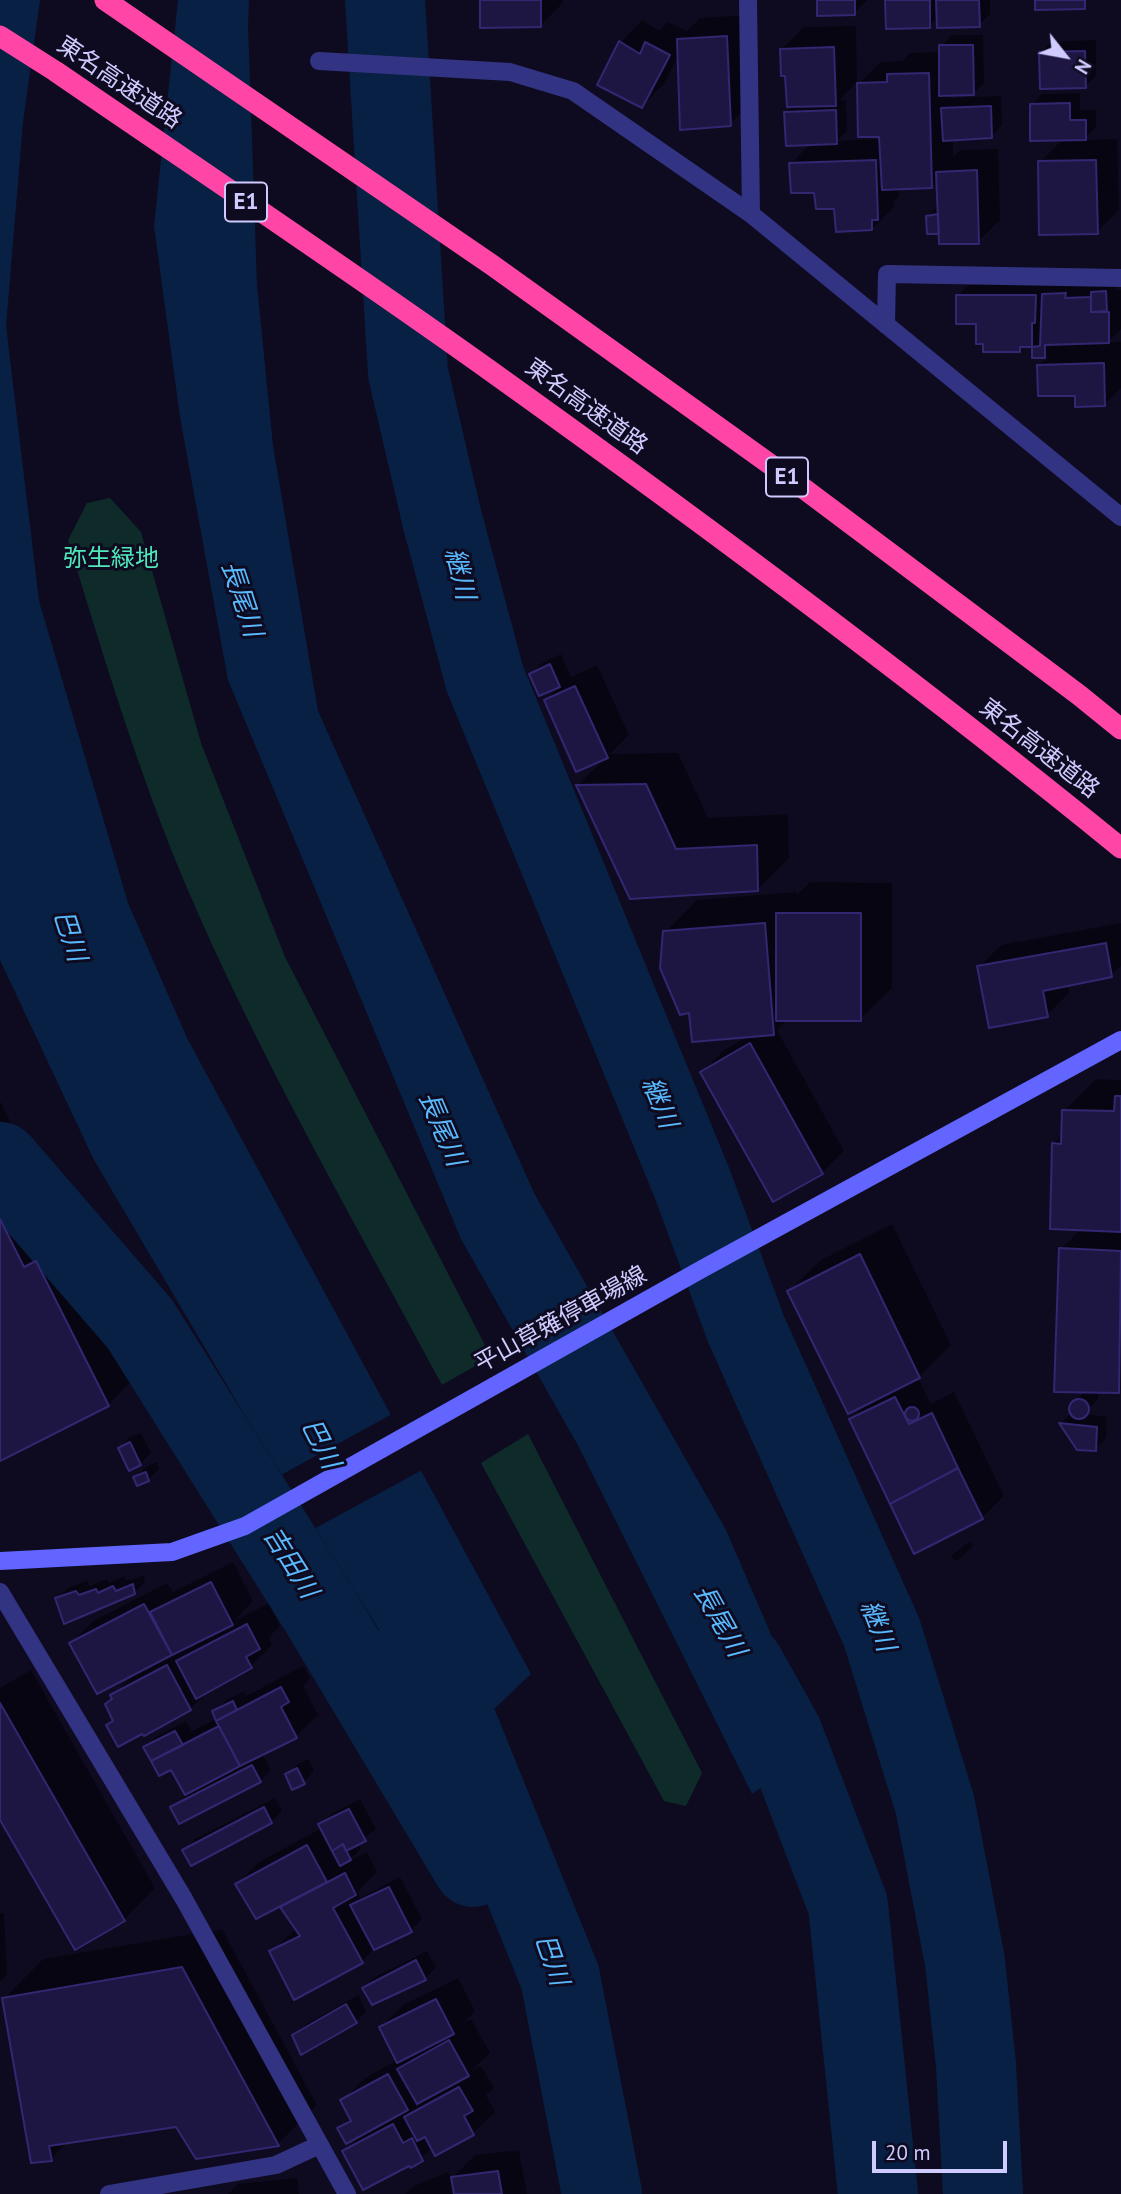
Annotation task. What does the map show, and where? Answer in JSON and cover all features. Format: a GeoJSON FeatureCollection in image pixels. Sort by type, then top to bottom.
{"type":"FeatureCollection","features":[{"type":"Feature","properties":{"kind":"highway","name":"E1"},"geometry":{"type":"LineString","coordinates":[[105,0],[492,265],[799,485],[1121,729]]}},
{"type":"Feature","properties":{"kind":"highway","name":"東名高速道路"},"geometry":{"type":"LineString","coordinates":[[0,36],[67,79],[490,370],[762,568],[1045,786],[1121,848]]}},
{"type":"Feature","properties":{"kind":"main road","name":"平山草薙停車場線"},"geometry":{"type":"LineString","coordinates":[[0,1561],[172,1552],[245,1526],[702,1269],[1121,1040]]}},
{"type":"Feature","properties":{"kind":"street"},"geometry":{"type":"LineString","coordinates":[[748,0],[751,214]]}},
{"type":"Feature","properties":{"kind":"street"},"geometry":{"type":"LineString","coordinates":[[319,61],[510,72],[573,91],[751,214],[1121,517]]}},
{"type":"Feature","properties":{"kind":"street"},"geometry":{"type":"LineString","coordinates":[[886,325],[887,274],[1121,278]]}},
{"type":"Feature","properties":{"kind":"street"},"geometry":{"type":"LineString","coordinates":[[0,1592],[184,1899],[347,2194]]}},
{"type":"Feature","properties":{"kind":"street"},"geometry":{"type":"LineString","coordinates":[[110,2194],[276,2165],[319,2145]]}},
{"type":"Feature","properties":{"kind":"green space","name":"弥生緑地"},"geometry":{"type":"Polygon","coordinates":[[[110,498],[141,532],[201,743],[285,957],[491,1357],[442,1385],[307,1136],[243,1010],[184,881],[151,797],[68,540],[87,503],[110,498]]]}},
{"type":"Feature","properties":{"kind":"green space"},"geometry":{"type":"Polygon","coordinates":[[[528,1434],[702,1773],[686,1806],[664,1801],[481,1463],[528,1434]]]}},
{"type":"Feature","properties":{"kind":"water"},"geometry":{"type":"Polygon","coordinates":[[[0,0],[40,0],[23,122],[6,326],[39,601],[128,903],[187,1038],[531,1674],[453,1748],[247,1419],[94,1160],[0,960],[0,0]]]}},
{"type":"Feature","properties":{"kind":"water"},"geometry":{"type":"Polygon","coordinates":[[[178,0],[249,0],[257,285],[273,446],[318,711],[534,1193],[726,1530],[819,1746],[752,1794],[580,1449],[461,1239],[228,680],[180,417],[154,226],[178,0]]]}},
{"type":"Feature","properties":{"kind":"pier"},"geometry":{"type":"Polygon","coordinates":[[[394,1413],[424,1469],[312,1530],[279,1476],[394,1413]]]}},
{"type":"Feature","properties":{"kind":"building"},"geometry":{"type":"Polygon","coordinates":[[[480,0],[541,0],[541,27],[480,28],[480,0]]]}},
{"type":"Feature","properties":{"kind":"building"},"geometry":{"type":"Polygon","coordinates":[[[817,0],[855,0],[855,15],[817,16],[817,0]]]}},
{"type":"Feature","properties":{"kind":"building"},"geometry":{"type":"Polygon","coordinates":[[[885,0],[930,0],[930,28],[886,29],[885,0]]]}},
{"type":"Feature","properties":{"kind":"building"},"geometry":{"type":"Polygon","coordinates":[[[936,0],[979,0],[980,27],[937,28],[936,0]]]}},
{"type":"Feature","properties":{"kind":"building"},"geometry":{"type":"Polygon","coordinates":[[[1035,0],[1085,0],[1085,9],[1035,10],[1035,0]]]}},
{"type":"Feature","properties":{"kind":"building"},"geometry":{"type":"Polygon","coordinates":[[[727,36],[731,126],[680,130],[677,39],[727,36]]]}},
{"type":"Feature","properties":{"kind":"building"},"geometry":{"type":"Polygon","coordinates":[[[619,41],[640,54],[645,42],[670,55],[642,108],[597,85],[619,41]]]}},
{"type":"Feature","properties":{"kind":"building"},"geometry":{"type":"Polygon","coordinates":[[[939,45],[973,45],[974,95],[939,96],[939,45]]]}},
{"type":"Feature","properties":{"kind":"building"},"geometry":{"type":"Polygon","coordinates":[[[834,47],[836,106],[787,107],[785,76],[781,76],[780,49],[834,47]]]}},
{"type":"Feature","properties":{"kind":"building"},"geometry":{"type":"Polygon","coordinates":[[[1085,51],[1086,88],[1040,89],[1039,52],[1085,51]]]}},
{"type":"Feature","properties":{"kind":"building"},"geometry":{"type":"Polygon","coordinates":[[[929,73],[932,188],[882,190],[879,137],[858,137],[857,83],[887,82],[887,74],[929,73]]]}},
{"type":"Feature","properties":{"kind":"building"},"geometry":{"type":"Polygon","coordinates":[[[1070,103],[1070,120],[1086,120],[1086,140],[1030,141],[1030,104],[1070,103]]]}},
{"type":"Feature","properties":{"kind":"building"},"geometry":{"type":"Polygon","coordinates":[[[991,106],[992,138],[943,141],[941,108],[991,106]]]}},
{"type":"Feature","properties":{"kind":"building"},"geometry":{"type":"Polygon","coordinates":[[[836,110],[837,144],[786,146],[784,112],[836,110]]]}},
{"type":"Feature","properties":{"kind":"building"},"geometry":{"type":"Polygon","coordinates":[[[876,160],[878,220],[872,220],[872,230],[836,232],[834,209],[816,209],[814,193],[791,193],[789,163],[876,160]]]}},
{"type":"Feature","properties":{"kind":"building"},"geometry":{"type":"Polygon","coordinates":[[[1096,160],[1098,234],[1039,235],[1038,161],[1096,160]]]}},
{"type":"Feature","properties":{"kind":"building"},"geometry":{"type":"Polygon","coordinates":[[[977,170],[979,244],[939,244],[936,172],[977,170]]]}},
{"type":"Feature","properties":{"kind":"building"},"geometry":{"type":"Polygon","coordinates":[[[938,214],[939,234],[927,234],[926,216],[938,214]]]}},
{"type":"Feature","properties":{"kind":"building"},"geometry":{"type":"Polygon","coordinates":[[[1106,291],[1107,311],[1091,312],[1091,292],[1106,291]]]}},
{"type":"Feature","properties":{"kind":"building"},"geometry":{"type":"Polygon","coordinates":[[[1066,293],[1065,298],[1091,297],[1091,312],[1109,312],[1109,343],[1045,345],[1045,358],[1032,358],[1032,347],[1040,346],[1042,294],[1066,293]]]}},
{"type":"Feature","properties":{"kind":"building"},"geometry":{"type":"Polygon","coordinates":[[[956,295],[1036,295],[1032,347],[1020,347],[1020,352],[983,352],[983,344],[976,344],[976,324],[956,324],[956,295]]]}},
{"type":"Feature","properties":{"kind":"building"},"geometry":{"type":"Polygon","coordinates":[[[1104,363],[1105,406],[1075,407],[1075,396],[1038,396],[1037,365],[1104,363]]]}},
{"type":"Feature","properties":{"kind":"building"},"geometry":{"type":"Polygon","coordinates":[[[550,664],[560,687],[539,696],[529,674],[550,664]]]}},
{"type":"Feature","properties":{"kind":"building"},"geometry":{"type":"Polygon","coordinates":[[[575,686],[608,758],[576,772],[544,700],[575,686]]]}},
{"type":"Feature","properties":{"kind":"building"},"geometry":{"type":"Polygon","coordinates":[[[646,784],[676,849],[757,845],[758,891],[630,899],[576,785],[646,784]]]}},
{"type":"Feature","properties":{"kind":"building"},"geometry":{"type":"Polygon","coordinates":[[[776,913],[861,913],[861,1021],[776,1021],[776,913]]]}},
{"type":"Feature","properties":{"kind":"building"},"geometry":{"type":"Polygon","coordinates":[[[765,923],[774,1035],[692,1042],[689,1013],[680,1015],[660,968],[663,931],[765,923]]]}},
{"type":"Feature","properties":{"kind":"building"},"geometry":{"type":"Polygon","coordinates":[[[1106,943],[1112,977],[1043,991],[1048,1017],[989,1028],[977,966],[1106,943]]]}},
{"type":"Feature","properties":{"kind":"building"},"geometry":{"type":"Polygon","coordinates":[[[750,1043],[823,1174],[773,1202],[700,1072],[750,1043]]]}},
{"type":"Feature","properties":{"kind":"building"},"geometry":{"type":"Polygon","coordinates":[[[1115,1096],[1121,1096],[1121,1232],[1050,1229],[1052,1143],[1061,1144],[1062,1110],[1114,1111],[1115,1096]]]}},
{"type":"Feature","properties":{"kind":"building"},"geometry":{"type":"Polygon","coordinates":[[[0,1219],[24,1267],[36,1261],[109,1406],[0,1461],[0,1219]]]}},
{"type":"Feature","properties":{"kind":"building"},"geometry":{"type":"Polygon","coordinates":[[[1059,1248],[1121,1251],[1119,1393],[1054,1392],[1059,1248]]]}},
{"type":"Feature","properties":{"kind":"building"},"geometry":{"type":"Polygon","coordinates":[[[860,1254],[920,1378],[848,1414],[787,1291],[860,1254]]]}},
{"type":"Feature","properties":{"kind":"building"},"geometry":{"type":"Polygon","coordinates":[[[895,1397],[909,1424],[932,1413],[958,1468],[890,1504],[849,1419],[895,1397]]]}},
{"type":"Feature","properties":{"kind":"building"},"geometry":{"type":"Polygon","coordinates":[[[1079,1399],[1086,1402],[1089,1409],[1086,1416],[1079,1419],[1072,1416],[1069,1409],[1072,1402],[1079,1399]]]}},
{"type":"Feature","properties":{"kind":"building"},"geometry":{"type":"Polygon","coordinates":[[[912,1407],[917,1409],[917,1419],[912,1421],[907,1419],[905,1414],[907,1409],[912,1407]]]}},
{"type":"Feature","properties":{"kind":"building"},"geometry":{"type":"Polygon","coordinates":[[[1059,1423],[1097,1427],[1096,1451],[1077,1450],[1059,1423]]]}},
{"type":"Feature","properties":{"kind":"building"},"geometry":{"type":"Polygon","coordinates":[[[130,1442],[141,1465],[129,1471],[118,1448],[130,1442]]]}},
{"type":"Feature","properties":{"kind":"building"},"geometry":{"type":"Polygon","coordinates":[[[958,1468],[983,1519],[914,1554],[890,1504],[958,1468]]]}},
{"type":"Feature","properties":{"kind":"building"},"geometry":{"type":"Polygon","coordinates":[[[146,1472],[149,1481],[137,1486],[133,1477],[146,1472]]]}},
{"type":"Feature","properties":{"kind":"building"},"geometry":{"type":"Polygon","coordinates":[[[211,1582],[233,1625],[172,1655],[150,1612],[211,1582]]]}},
{"type":"Feature","properties":{"kind":"building"},"geometry":{"type":"Polygon","coordinates":[[[133,1584],[135,1594],[64,1624],[55,1598],[76,1591],[79,1595],[96,1589],[98,1593],[113,1586],[116,1591],[133,1584]]]}},
{"type":"Feature","properties":{"kind":"building"},"geometry":{"type":"Polygon","coordinates":[[[144,1604],[172,1655],[97,1694],[69,1643],[144,1604]]]}},
{"type":"Feature","properties":{"kind":"building"},"geometry":{"type":"Polygon","coordinates":[[[247,1624],[260,1649],[246,1657],[252,1668],[196,1699],[176,1661],[247,1624]]]}},
{"type":"Feature","properties":{"kind":"building"},"geometry":{"type":"Polygon","coordinates":[[[167,1665],[191,1710],[118,1747],[106,1725],[113,1721],[105,1704],[112,1699],[110,1695],[167,1665]]]}},
{"type":"Feature","properties":{"kind":"building"},"geometry":{"type":"Polygon","coordinates":[[[281,1687],[289,1702],[281,1707],[297,1738],[240,1766],[216,1721],[281,1687]]]}},
{"type":"Feature","properties":{"kind":"building"},"geometry":{"type":"Polygon","coordinates":[[[233,1701],[237,1710],[216,1721],[212,1711],[233,1701]]]}},
{"type":"Feature","properties":{"kind":"building"},"geometry":{"type":"Polygon","coordinates":[[[0,1703],[125,1921],[75,1950],[0,1820],[0,1703]]]}},
{"type":"Feature","properties":{"kind":"building"},"geometry":{"type":"Polygon","coordinates":[[[219,1726],[240,1766],[185,1795],[171,1770],[159,1776],[151,1761],[219,1726]]]}},
{"type":"Feature","properties":{"kind":"building"},"geometry":{"type":"Polygon","coordinates":[[[175,1731],[183,1745],[151,1761],[143,1747],[175,1731]]]}},
{"type":"Feature","properties":{"kind":"building"},"geometry":{"type":"Polygon","coordinates":[[[252,1765],[261,1782],[179,1824],[170,1807],[252,1765]]]}},
{"type":"Feature","properties":{"kind":"building"},"geometry":{"type":"Polygon","coordinates":[[[297,1768],[305,1784],[292,1790],[285,1774],[297,1768]]]}},
{"type":"Feature","properties":{"kind":"building"},"geometry":{"type":"Polygon","coordinates":[[[264,1807],[272,1823],[191,1866],[182,1850],[264,1807]]]}},
{"type":"Feature","properties":{"kind":"building"},"geometry":{"type":"Polygon","coordinates":[[[349,1809],[366,1841],[346,1851],[343,1844],[332,1851],[318,1824],[349,1809]]]}},
{"type":"Feature","properties":{"kind":"building"},"geometry":{"type":"Polygon","coordinates":[[[343,1844],[351,1860],[340,1866],[332,1851],[343,1844]]]}},
{"type":"Feature","properties":{"kind":"building"},"geometry":{"type":"Polygon","coordinates":[[[307,1845],[327,1882],[256,1919],[235,1884],[307,1845]]]}},
{"type":"Feature","properties":{"kind":"building"},"geometry":{"type":"Polygon","coordinates":[[[345,1873],[356,1895],[333,1908],[363,1963],[294,2000],[269,1951],[300,1936],[280,1907],[345,1873]]]}},
{"type":"Feature","properties":{"kind":"building"},"geometry":{"type":"Polygon","coordinates":[[[389,1887],[412,1932],[374,1950],[350,1905],[389,1887]]]}},
{"type":"Feature","properties":{"kind":"building"},"geometry":{"type":"Polygon","coordinates":[[[416,1960],[426,1980],[372,2005],[362,1988],[416,1960]]]}},
{"type":"Feature","properties":{"kind":"building"},"geometry":{"type":"Polygon","coordinates":[[[182,1967],[279,2146],[196,2159],[176,2127],[49,2146],[52,2161],[31,2163],[2,1998],[182,1967]]]}},
{"type":"Feature","properties":{"kind":"building"},"geometry":{"type":"Polygon","coordinates":[[[436,1999],[454,2034],[397,2063],[379,2027],[436,1999]]]}},
{"type":"Feature","properties":{"kind":"building"},"geometry":{"type":"Polygon","coordinates":[[[346,2004],[357,2023],[301,2055],[292,2035],[346,2004]]]}},
{"type":"Feature","properties":{"kind":"building"},"geometry":{"type":"Polygon","coordinates":[[[449,2040],[469,2076],[417,2104],[397,2069],[449,2040]]]}},
{"type":"Feature","properties":{"kind":"building"},"geometry":{"type":"Polygon","coordinates":[[[388,2074],[408,2110],[346,2144],[337,2128],[351,2121],[340,2100],[388,2074]]]}},
{"type":"Feature","properties":{"kind":"building"},"geometry":{"type":"Polygon","coordinates":[[[459,2087],[473,2111],[464,2116],[474,2135],[435,2156],[425,2137],[417,2141],[404,2117],[459,2087]]]}},
{"type":"Feature","properties":{"kind":"building"},"geometry":{"type":"Polygon","coordinates":[[[393,2124],[403,2143],[412,2138],[423,2161],[363,2190],[342,2151],[393,2124]]]}},
{"type":"Feature","properties":{"kind":"building"},"geometry":{"type":"Polygon","coordinates":[[[498,2171],[502,2194],[454,2194],[451,2177],[498,2171]]]}},
{"type":"Feature","properties":{"kind":"waterway","name":"継川"},"geometry":{"type":"LineString","coordinates":[[385,0],[408,373],[442,519],[485,679],[692,1183],[746,1329],[882,1633],[935,1805],[965,1962],[976,2065],[983,2194]]}},
{"type":"Feature","properties":{"kind":"waterway","name":"吉田川"},"geometry":{"type":"LineString","coordinates":[[0,1162],[140,1324],[322,1614],[473,1867]]}},
{"type":"Feature","properties":{"kind":"waterway","name":"巴川"},"geometry":{"type":"LineString","coordinates":[[418,1638],[442,1686],[560,1977],[602,2194]]}},
{"type":"Feature","properties":{"kind":"waterway","name":"長尾川"},"geometry":{"type":"LineString","coordinates":[[744,1665],[783,1735],[848,1905],[878,2194]]}}]}
